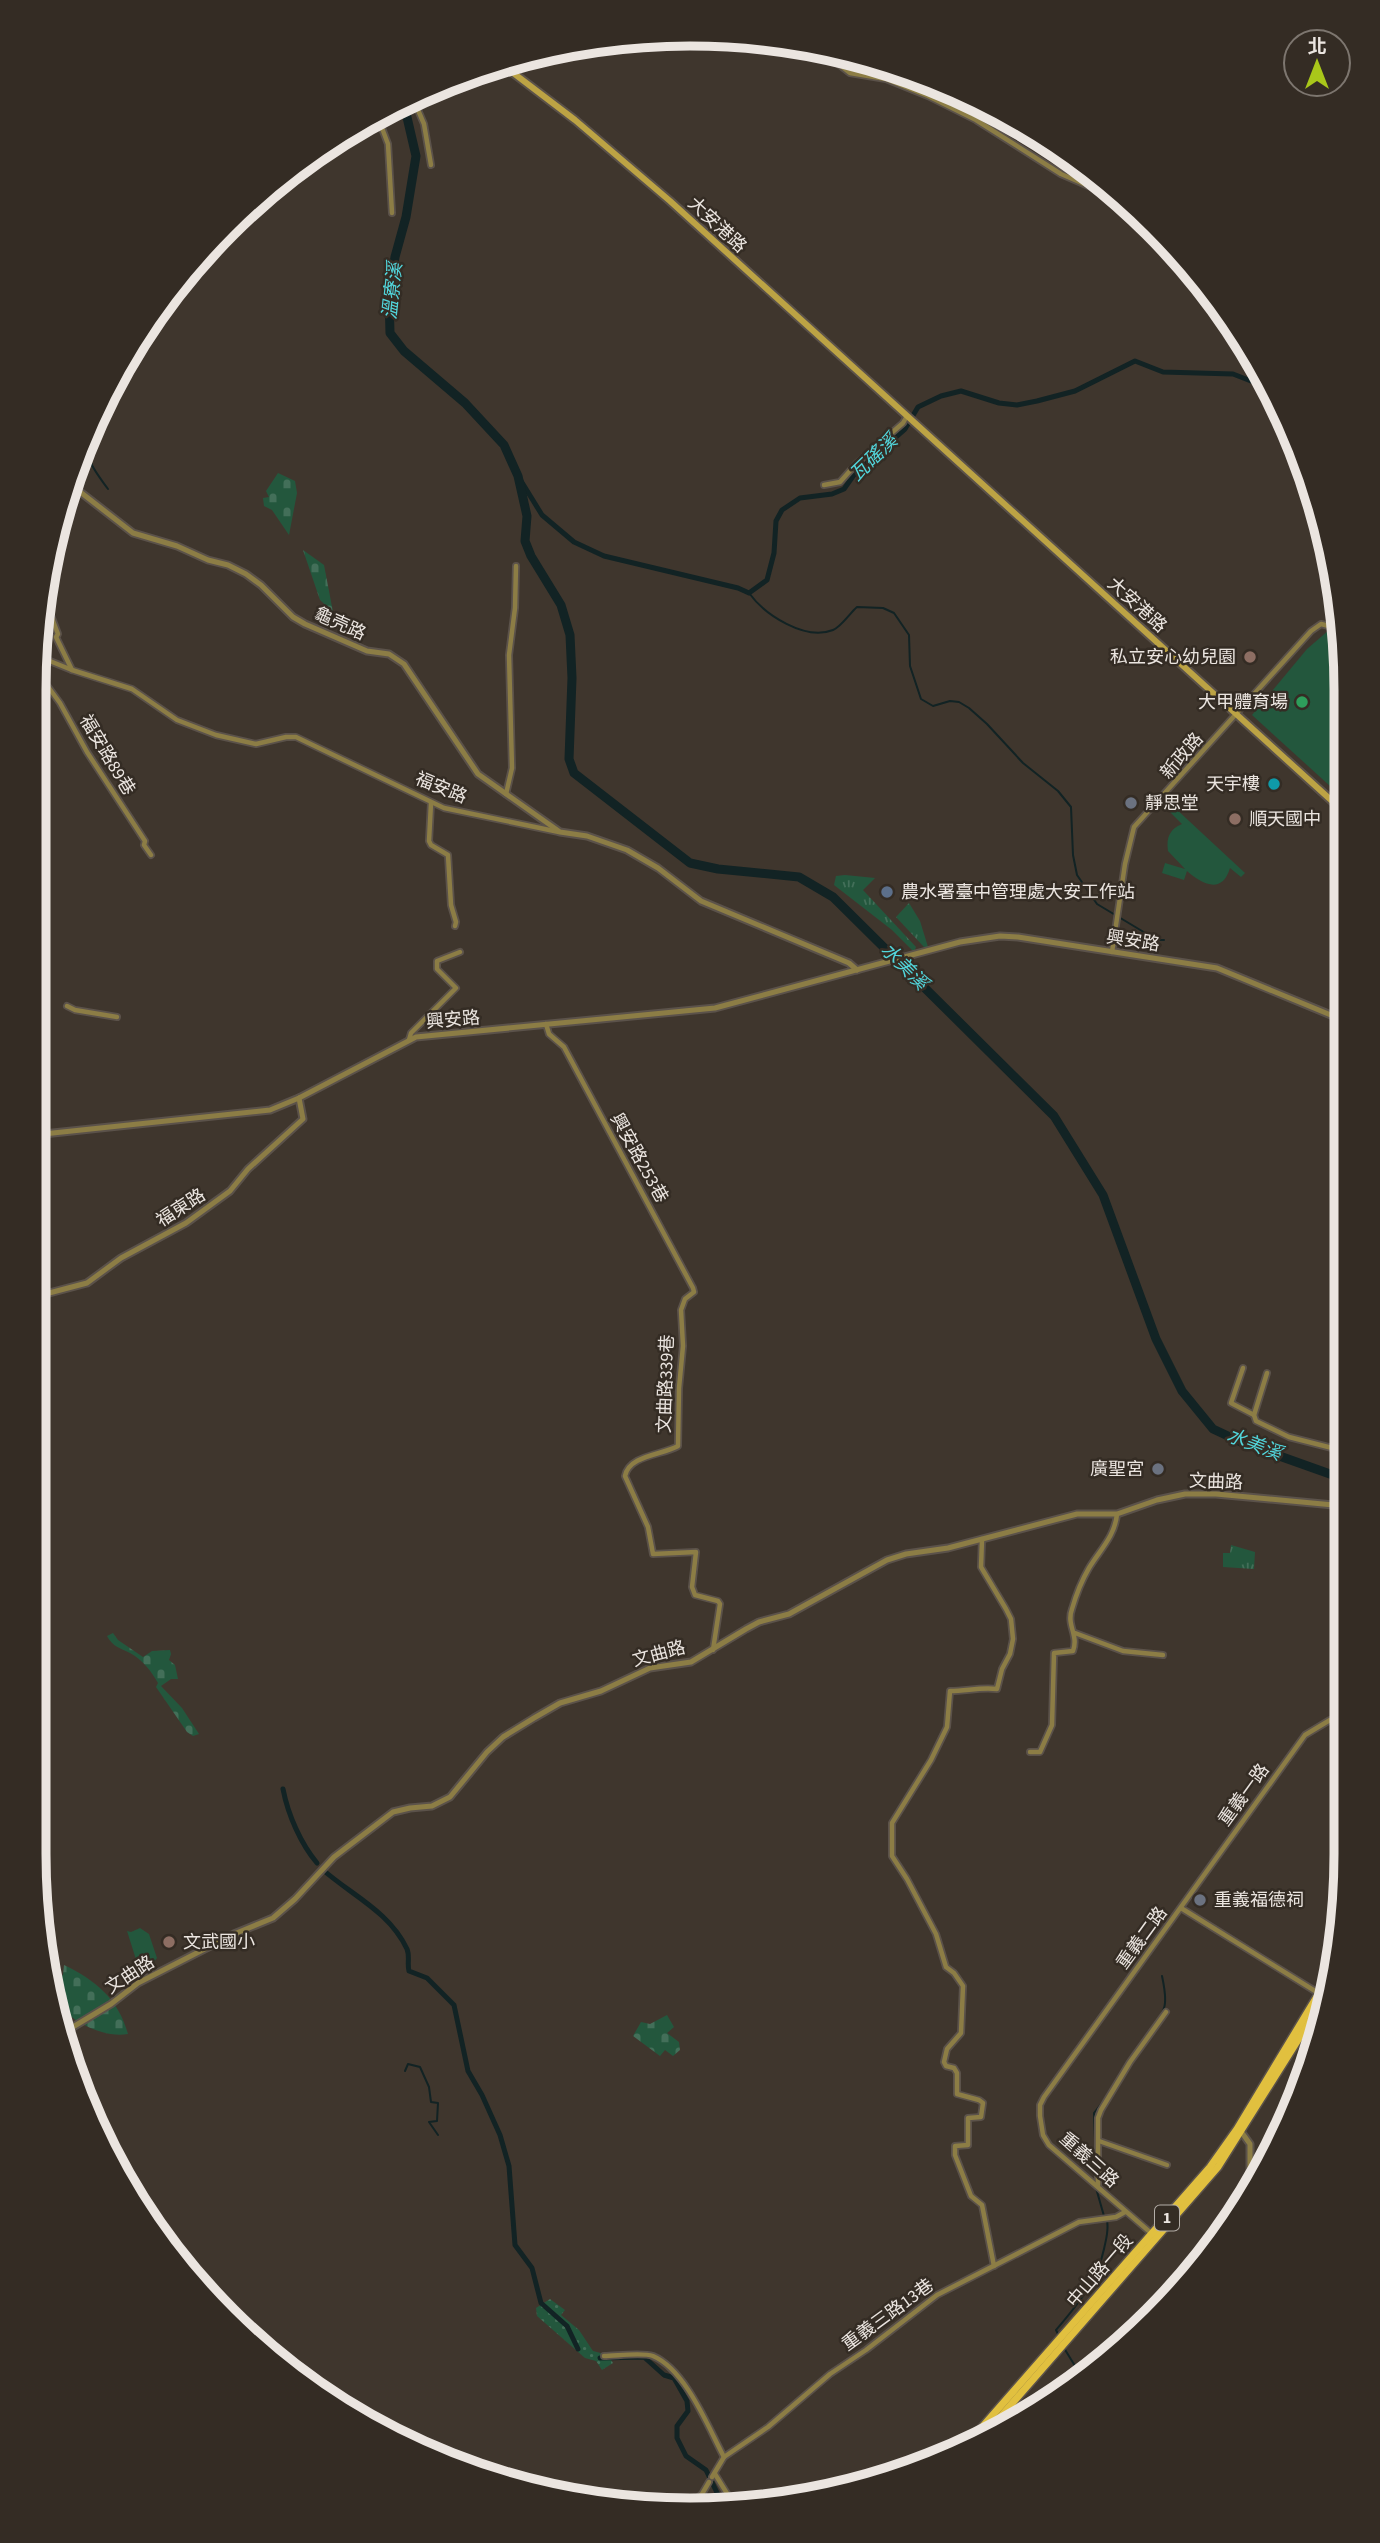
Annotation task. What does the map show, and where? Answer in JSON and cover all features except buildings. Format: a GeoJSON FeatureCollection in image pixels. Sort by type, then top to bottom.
{"type":"FeatureCollection","features":[{"type":"Feature","properties":{"kind":"main road","name":"大安港路"},"geometry":{"type":"LineString","coordinates":[[511,71],[575,120],[670,201],[1334,803]]}},
{"type":"Feature","properties":{"kind":"main road","name":"中山路一段"},"geometry":{"type":"LineString","coordinates":[[999,2418],[1155,2236],[1240,2130],[1315,2010]]}},
{"type":"Feature","properties":{"kind":"main road","name":"中山路一段"},"geometry":{"type":"LineString","coordinates":[[983,2427],[1155,2236]]}},
{"type":"Feature","properties":{"kind":"street"},"geometry":{"type":"LineString","coordinates":[[836,62],[850,73],[887,79],[976,120],[1061,174],[1094,188]]}},
{"type":"Feature","properties":{"kind":"street"},"geometry":{"type":"LineString","coordinates":[[417,107],[424,124],[431,165]]}},
{"type":"Feature","properties":{"kind":"street"},"geometry":{"type":"LineString","coordinates":[[381,125],[388,144],[392,213]]}},
{"type":"Feature","properties":{"kind":"street"},"geometry":{"type":"LineString","coordinates":[[824,485],[840,482],[857,463],[910,419]]}},
{"type":"Feature","properties":{"kind":"street","name":"龜壳路"},"geometry":{"type":"LineString","coordinates":[[78,489],[133,533],[177,546],[246,574],[293,617],[305,624],[368,651],[396,657],[404,664],[473,768],[560,832]]}},
{"type":"Feature","properties":{"kind":"street"},"geometry":{"type":"LineString","coordinates":[[506,794],[512,768],[509,655],[515,608],[516,566]]}},
{"type":"Feature","properties":{"kind":"street"},"geometry":{"type":"LineString","coordinates":[[50,614],[58,634],[56,637],[72,670]]}},
{"type":"Feature","properties":{"kind":"street","name":"新政路"},"geometry":{"type":"LineString","coordinates":[[1112,952],[1125,864],[1134,827],[1311,631],[1321,624],[1331,626]]}},
{"type":"Feature","properties":{"kind":"street","name":"福安路"},"geometry":{"type":"LineString","coordinates":[[47,660],[132,689],[177,720],[216,735],[256,744],[296,737],[431,803],[476,816],[587,836],[620,846],[649,862],[701,901],[836,957],[857,970]]}},
{"type":"Feature","properties":{"kind":"street","name":"福安路89巷"},"geometry":{"type":"LineString","coordinates":[[46,685],[77,730],[87,752],[145,841],[144,845],[151,855]]}},
{"type":"Feature","properties":{"kind":"street"},"geometry":{"type":"LineString","coordinates":[[431,803],[429,841],[448,855],[455,926]]}},
{"type":"Feature","properties":{"kind":"street","name":"興安路"},"geometry":{"type":"LineString","coordinates":[[46,1133],[270,1110],[299,1098],[416,1037],[715,1008],[960,943],[1000,936],[1217,968],[1334,1016]]}},
{"type":"Feature","properties":{"kind":"street"},"geometry":{"type":"LineString","coordinates":[[409,1040],[411,1033],[456,988],[437,969],[437,961],[460,951]]}},
{"type":"Feature","properties":{"kind":"street"},"geometry":{"type":"LineString","coordinates":[[836,957],[847,972]]}},
{"type":"Feature","properties":{"kind":"street"},"geometry":{"type":"LineString","coordinates":[[67,1006],[75,1010],[117,1017]]}},
{"type":"Feature","properties":{"kind":"street","name":"興安路253巷"},"geometry":{"type":"LineString","coordinates":[[547,1024],[549,1034],[564,1047],[693,1288],[694,1292],[685,1299],[682,1306]]}},
{"type":"Feature","properties":{"kind":"street","name":"福東路"},"geometry":{"type":"LineString","coordinates":[[46,1294],[87,1283],[113,1263],[186,1223],[220,1199],[248,1169],[303,1119],[299,1098]]}},
{"type":"Feature","properties":{"kind":"street","name":"文曲路339巷"},"geometry":{"type":"LineString","coordinates":[[682,1306],[683,1346],[678,1446],[651,1454],[628,1468],[625,1476],[648,1527],[653,1554],[696,1552],[693,1592],[720,1604],[713,1651]]}},
{"type":"Feature","properties":{"kind":"street"},"geometry":{"type":"LineString","coordinates":[[1243,1368],[1231,1403],[1254,1415]]}},
{"type":"Feature","properties":{"kind":"street"},"geometry":{"type":"LineString","coordinates":[[1267,1373],[1254,1415],[1256,1421],[1289,1437],[1334,1448]]}},
{"type":"Feature","properties":{"kind":"street","name":"文曲路"},"geometry":{"type":"LineString","coordinates":[[70,2029],[111,2004],[138,1983],[234,1934],[273,1918],[290,1905],[334,1857],[393,1812],[432,1806],[450,1797],[495,1745],[560,1703],[601,1691],[657,1666],[691,1662],[746,1629],[789,1614],[887,1560],[906,1554],[948,1548],[1077,1514],[1117,1514],[1157,1500],[1196,1493],[1334,1505]]}},
{"type":"Feature","properties":{"kind":"street"},"geometry":{"type":"LineString","coordinates":[[1030,1752],[1040,1752],[1051,1731],[1054,1653],[1073,1651],[1075,1633],[1069,1619],[1071,1612],[1087,1572],[1110,1537],[1117,1514]]}},
{"type":"Feature","properties":{"kind":"street"},"geometry":{"type":"LineString","coordinates":[[982,1539],[981,1567],[1011,1619],[1013,1639],[1010,1654],[1002,1669],[997,1689],[976,1687],[964,1691],[950,1691],[947,1727],[931,1760],[892,1823],[892,1856],[936,1934],[946,1967],[963,1986],[961,2033],[947,2049],[944,2062],[957,2073],[957,2094],[979,2100],[982,2104],[981,2117],[968,2118],[968,2145],[955,2146],[955,2155],[971,2196],[982,2205],[994,2266]]}},
{"type":"Feature","properties":{"kind":"street"},"geometry":{"type":"LineString","coordinates":[[1075,1633],[1123,1651],[1163,1655]]}},
{"type":"Feature","properties":{"kind":"street","name":"重義一路"},"geometry":{"type":"LineString","coordinates":[[1181,1908],[1305,1735],[1334,1720]]}},
{"type":"Feature","properties":{"kind":"street","name":"重義二路"},"geometry":{"type":"LineString","coordinates":[[1051,2087],[1181,1908],[1319,1993]]}},
{"type":"Feature","properties":{"kind":"street"},"geometry":{"type":"LineString","coordinates":[[1098,2186],[1098,2118],[1101,2110],[1130,2062],[1166,2012]]}},
{"type":"Feature","properties":{"kind":"street","name":"重義三路"},"geometry":{"type":"LineString","coordinates":[[1051,2087],[1040,2105],[1043,2135],[1049,2145],[1155,2236]]}},
{"type":"Feature","properties":{"kind":"street"},"geometry":{"type":"LineString","coordinates":[[1240,2130],[1251,2144],[1250,2171]]}},
{"type":"Feature","properties":{"kind":"street"},"geometry":{"type":"LineString","coordinates":[[1099,2141],[1167,2165]]}},
{"type":"Feature","properties":{"kind":"street","name":"重義三路13巷"},"geometry":{"type":"LineString","coordinates":[[724,2457],[768,2427],[830,2374],[937,2295],[1079,2222],[1116,2217],[1125,2212]]}},
{"type":"Feature","properties":{"kind":"street"},"geometry":{"type":"LineString","coordinates":[[604,2356],[651,2355],[681,2380],[724,2457],[698,2498]]}},
{"type":"Feature","properties":{"kind":"street"},"geometry":{"type":"LineString","coordinates":[[712,2478],[727,2496]]}},
{"type":"Feature","properties":{"kind":"green space"},"geometry":{"type":"Polygon","coordinates":[[[278,473],[295,481],[297,493],[289,535],[272,510],[264,506],[263,498],[269,497],[266,491],[278,473]]]}},
{"type":"Feature","properties":{"kind":"green space"},"geometry":{"type":"Polygon","coordinates":[[[303,550],[324,565],[333,612],[320,600],[303,550]]]}},
{"type":"Feature","properties":{"kind":"green space","name":"大甲體育場"},"geometry":{"type":"Polygon","coordinates":[[[1329,630],[1331,631],[1334,790],[1252,715],[1307,649],[1329,630]]]}},
{"type":"Feature","properties":{"kind":"green space"},"geometry":{"type":"Polygon","coordinates":[[[1174,807],[1245,873],[1241,877],[1230,868],[1222,882],[1211,884],[1199,880],[1187,871],[1184,880],[1162,873],[1165,863],[1185,869],[1168,851],[1170,834],[1182,824],[1170,812],[1174,807]]]}},
{"type":"Feature","properties":{"kind":"green space"},"geometry":{"type":"Polygon","coordinates":[[[836,876],[875,878],[863,890],[916,947],[914,952],[892,930],[834,885],[836,876]]]}},
{"type":"Feature","properties":{"kind":"green space"},"geometry":{"type":"Polygon","coordinates":[[[909,903],[920,921],[928,947],[924,947],[896,917],[909,903]]]}},
{"type":"Feature","properties":{"kind":"green space"},"geometry":{"type":"Polygon","coordinates":[[[1231,1545],[1255,1552],[1254,1569],[1223,1567],[1223,1553],[1230,1553],[1231,1545]]]}},
{"type":"Feature","properties":{"kind":"green space"},"geometry":{"type":"Polygon","coordinates":[[[113,1633],[118,1640],[143,1657],[152,1651],[170,1650],[169,1660],[175,1665],[178,1679],[171,1679],[161,1686],[182,1708],[199,1734],[193,1736],[187,1732],[156,1687],[158,1683],[143,1662],[112,1643],[107,1636],[113,1633]]]}},
{"type":"Feature","properties":{"kind":"green space"},"geometry":{"type":"Polygon","coordinates":[[[140,1928],[149,1934],[157,1958],[149,1968],[139,1969],[127,1931],[140,1928]]]}},
{"type":"Feature","properties":{"kind":"green space"},"geometry":{"type":"Polygon","coordinates":[[[64,1965],[86,1977],[104,1992],[118,2010],[128,2034],[100,2032],[66,2013],[58,1978],[63,1975],[64,1965]]]}},
{"type":"Feature","properties":{"kind":"green space"},"geometry":{"type":"Polygon","coordinates":[[[667,2015],[674,2027],[667,2033],[679,2042],[680,2050],[673,2056],[665,2050],[660,2056],[633,2036],[641,2022],[650,2024],[667,2015]]]}},
{"type":"Feature","properties":{"kind":"green space"},"geometry":{"type":"Polygon","coordinates":[[[550,2299],[565,2310],[561,2315],[579,2330],[593,2351],[608,2355],[613,2363],[602,2370],[596,2361],[585,2358],[537,2316],[536,2308],[550,2299]]]}},
{"type":"Feature","properties":{"kind":"waterway","name":"水美溪"},"geometry":{"type":"LineString","coordinates":[[406,112],[416,156],[389,296],[390,333],[404,351],[465,403],[504,445],[518,476],[527,516],[525,541],[531,556],[561,605],[570,635],[572,678],[569,759],[574,773],[690,863],[718,869],[799,877],[833,897],[1054,1116],[1103,1195],[1156,1339],[1182,1391],[1213,1429],[1243,1443],[1334,1475]]}},
{"type":"Feature","properties":{"kind":"waterway","name":"瓦磘溪"},"geometry":{"type":"LineString","coordinates":[[518,476],[542,515],[574,542],[604,556],[738,588],[749,593],[767,580],[774,553],[776,521],[782,510],[800,498],[832,494],[844,489],[856,472],[905,429],[918,407],[941,396],[961,391],[999,403],[1017,405],[1075,391],[1135,361],[1163,372],[1233,374],[1255,382]]}},
{"type":"Feature","properties":{"kind":"waterway"},"geometry":{"type":"LineString","coordinates":[[89,458],[108,489]]}},
{"type":"Feature","properties":{"kind":"waterway"},"geometry":{"type":"LineString","coordinates":[[749,593],[775,617],[786,624],[810,632],[833,630],[857,607],[883,608],[894,613],[909,635],[910,666],[921,699],[933,706],[950,701],[959,702],[969,708],[1023,763],[1058,791],[1071,807],[1073,855],[1077,875],[1097,904],[1157,940],[1164,940]]}},
{"type":"Feature","properties":{"kind":"waterway"},"geometry":{"type":"LineString","coordinates":[[283,1789],[296,1829],[317,1863]]}},
{"type":"Feature","properties":{"kind":"waterway"},"geometry":{"type":"LineString","coordinates":[[322,1869],[369,1904],[390,1924],[407,1949],[409,1971],[427,1978],[454,2005],[468,2071],[500,2135],[509,2166],[515,2245],[532,2268],[541,2303],[567,2326],[578,2349]]}},
{"type":"Feature","properties":{"kind":"waterway"},"geometry":{"type":"LineString","coordinates":[[1143,2040],[1160,2017],[1165,2005],[1162,1976]]}},
{"type":"Feature","properties":{"kind":"waterway"},"geometry":{"type":"LineString","coordinates":[[405,2071],[408,2064],[420,2067],[429,2087],[431,2102],[438,2103],[437,2121],[429,2122],[438,2135]]}},
{"type":"Feature","properties":{"kind":"waterway"},"geometry":{"type":"LineString","coordinates":[[1096,2165],[1094,2113],[1108,2095]]}},
{"type":"Feature","properties":{"kind":"waterway"},"geometry":{"type":"LineString","coordinates":[[1096,2188],[1104,2216]]}},
{"type":"Feature","properties":{"kind":"waterway"},"geometry":{"type":"LineString","coordinates":[[1059,2336],[1056,2330],[1079,2302],[1097,2272],[1108,2228],[1107,2221]]}},
{"type":"Feature","properties":{"kind":"waterway"},"geometry":{"type":"LineString","coordinates":[[1064,2348],[1076,2368]]}},
{"type":"Feature","properties":{"kind":"waterway"},"geometry":{"type":"LineString","coordinates":[[600,2358],[644,2357],[664,2375],[674,2378],[687,2401],[688,2411],[677,2426],[677,2438],[686,2456],[706,2470],[719,2497]]}},
{"type":"Feature","properties":{"kind":"place","name":"私立安心幼兒園"},"geometry":{"type":"Point","coordinates":[1250,657]}},
{"type":"Feature","properties":{"kind":"place","name":"大甲體育場"},"geometry":{"type":"Point","coordinates":[1302,702]}},
{"type":"Feature","properties":{"kind":"place","name":"天宇樓"},"geometry":{"type":"Point","coordinates":[1274,784]}},
{"type":"Feature","properties":{"kind":"place","name":"靜思堂"},"geometry":{"type":"Point","coordinates":[1131,803]}},
{"type":"Feature","properties":{"kind":"place","name":"順天國中"},"geometry":{"type":"Point","coordinates":[1235,819]}},
{"type":"Feature","properties":{"kind":"place","name":"農水署臺中管理處大安工作站"},"geometry":{"type":"Point","coordinates":[887,892]}},
{"type":"Feature","properties":{"kind":"place","name":"廣聖宮"},"geometry":{"type":"Point","coordinates":[1158,1469]}},
{"type":"Feature","properties":{"kind":"place","name":"重義福德祠"},"geometry":{"type":"Point","coordinates":[1200,1900]}},
{"type":"Feature","properties":{"kind":"place","name":"文武國小"},"geometry":{"type":"Point","coordinates":[169,1942]}},
{"type":"Feature","properties":{"kind":"water label","name":"溫寮溪"},"geometry":{"type":"Point","coordinates":[393,291]}}]}
